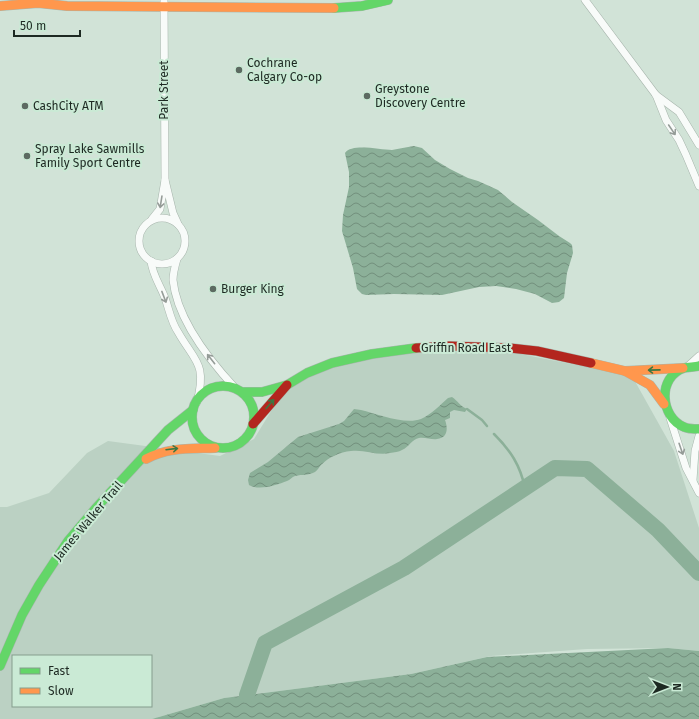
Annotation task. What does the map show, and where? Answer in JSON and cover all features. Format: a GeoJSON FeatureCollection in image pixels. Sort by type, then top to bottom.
{"type":"FeatureCollection","features":[{"type":"Feature","properties":{"kind":"main road"},"geometry":{"type":"LineString","coordinates":[[0,6],[38,3],[67,6],[164,3],[329,4],[362,6],[388,0]]}},
{"type":"Feature","properties":{"kind":"main road","name":"Griffin Road East"},"geometry":{"type":"LineString","coordinates":[[253,424],[287,385],[307,372],[332,363],[393,351],[421,347],[449,346],[502,347],[537,351],[625,371],[650,385],[664,404],[669,416]]}},
{"type":"Feature","properties":{"kind":"main road","name":"Griffin Road East"},"geometry":{"type":"LineString","coordinates":[[625,371],[699,366]]}},
{"type":"Feature","properties":{"kind":"main road"},"geometry":{"type":"LineString","coordinates":[[664,404],[664,393],[667,382],[674,374],[685,367]]}},
{"type":"Feature","properties":{"kind":"main road","name":"Griffin Road East"},"geometry":{"type":"LineString","coordinates":[[240,390],[262,392],[287,385]]}},
{"type":"Feature","properties":{"kind":"main road"},"geometry":{"type":"LineString","coordinates":[[222,386],[240,390],[252,405],[254,415],[250,433],[244,440],[233,446],[220,448],[209,445],[202,440],[196,431],[193,421],[195,406],[204,394],[212,389],[222,386]]}},
{"type":"Feature","properties":{"kind":"main road","name":"James Walker Trail"},"geometry":{"type":"LineString","coordinates":[[0,666],[22,615],[55,559],[96,508],[168,430],[195,406]]}},
{"type":"Feature","properties":{"kind":"main road"},"geometry":{"type":"LineString","coordinates":[[669,416],[676,423],[685,428],[699,429]]}},
{"type":"Feature","properties":{"kind":"main road","name":"James Walker Trail"},"geometry":{"type":"LineString","coordinates":[[137,465],[157,452],[173,448],[220,448]]}},
{"type":"Feature","properties":{"kind":"street"},"geometry":{"type":"LineString","coordinates":[[586,0],[656,95],[666,120],[679,140],[699,186]]}},
{"type":"Feature","properties":{"kind":"street","name":"Park Street"},"geometry":{"type":"LineString","coordinates":[[151,221],[160,209],[165,180],[164,3]]}},
{"type":"Feature","properties":{"kind":"street"},"geometry":{"type":"LineString","coordinates":[[656,95],[678,112],[699,145]]}},
{"type":"Feature","properties":{"kind":"street","name":"Park Street"},"geometry":{"type":"LineString","coordinates":[[165,180],[173,213],[178,224]]}},
{"type":"Feature","properties":{"kind":"street"},"geometry":{"type":"LineString","coordinates":[[177,259],[164,264],[151,261],[142,252],[140,240],[141,232],[151,221],[158,218],[166,218],[181,227],[185,235],[185,243],[183,251],[177,259],[173,279],[174,288],[185,319],[207,354],[240,390]]}},
{"type":"Feature","properties":{"kind":"street"},"geometry":{"type":"LineString","coordinates":[[151,261],[152,270],[174,324],[200,369],[202,381],[195,406]]}},
{"type":"Feature","properties":{"kind":"street"},"geometry":{"type":"LineString","coordinates":[[685,367],[699,356]]}},
{"type":"Feature","properties":{"kind":"street"},"geometry":{"type":"LineString","coordinates":[[669,416],[686,468],[699,494]]}},
{"type":"Feature","properties":{"kind":"street"},"geometry":{"type":"LineString","coordinates":[[692,482],[694,457],[699,436]]}},
{"type":"Feature","properties":{"kind":"shaded area"},"geometry":{"type":"Polygon","coordinates":[[[480,346],[632,376],[674,451],[699,528],[699,651],[668,648],[587,649],[491,656],[411,674],[224,698],[152,719],[0,719],[0,507],[7,507],[49,493],[87,453],[108,441],[220,456],[254,439],[287,385],[350,359],[480,346]]]}},
{"type":"Feature","properties":{"kind":"water"},"geometry":{"type":"Polygon","coordinates":[[[414,146],[422,148],[435,160],[450,169],[498,190],[512,202],[572,245],[573,253],[567,273],[564,298],[559,302],[552,303],[535,294],[496,286],[479,287],[442,295],[366,295],[362,294],[357,289],[353,268],[342,231],[343,215],[349,187],[349,172],[345,153],[354,148],[392,150],[414,146]]]}},
{"type":"Feature","properties":{"kind":"water"},"geometry":{"type":"Polygon","coordinates":[[[452,397],[467,409],[465,412],[454,410],[450,412],[450,418],[445,420],[447,426],[445,435],[441,438],[417,439],[412,441],[401,451],[385,454],[361,451],[343,452],[335,455],[312,473],[295,476],[287,481],[268,487],[253,487],[249,485],[248,480],[250,473],[268,462],[298,437],[339,424],[344,421],[354,409],[407,421],[425,417],[448,398],[452,397]]]}},
{"type":"Feature","properties":{"kind":"water"},"geometry":{"type":"Polygon","coordinates":[[[668,648],[699,651],[699,719],[152,719],[224,698],[411,674],[487,657],[668,648]]]}},
{"type":"Feature","properties":{"kind":"waterway"},"geometry":{"type":"LineString","coordinates":[[467,409],[482,420],[487,426]]}},
{"type":"Feature","properties":{"kind":"waterway"},"geometry":{"type":"LineString","coordinates":[[494,434],[514,459],[525,488]]}},
{"type":"Feature","properties":{"kind":"waterway"},"geometry":{"type":"LineString","coordinates":[[247,695],[265,643],[404,568],[555,468],[587,469],[658,530],[699,573]]}},
{"type":"Feature","properties":{"kind":"traffic: fast"},"geometry":{"type":"LineString","coordinates":[[334,8],[362,6],[388,0]]}},
{"type":"Feature","properties":{"kind":"traffic: fast"},"geometry":{"type":"LineString","coordinates":[[243,392],[262,392],[287,385],[307,373],[332,363],[372,354],[416,348]]}},
{"type":"Feature","properties":{"kind":"traffic: fast"},"geometry":{"type":"LineString","coordinates":[[699,366],[684,368],[675,373],[669,380],[665,397],[666,406],[670,415],[676,422],[686,428],[699,429]]}},
{"type":"Feature","properties":{"kind":"traffic: fast"},"geometry":{"type":"LineString","coordinates":[[223,386],[235,389],[245,395],[251,405],[254,417],[251,429],[245,439],[235,445],[223,448],[211,445],[201,439],[195,429],[192,417],[195,405],[201,395],[211,389],[223,386]]}},
{"type":"Feature","properties":{"kind":"traffic: fast"},"geometry":{"type":"LineString","coordinates":[[0,666],[22,615],[39,585],[68,541],[96,508],[168,430],[193,410]]}},
{"type":"Feature","properties":{"kind":"traffic: slow"},"geometry":{"type":"LineString","coordinates":[[0,6],[38,3],[67,6],[334,8]]}},
{"type":"Feature","properties":{"kind":"traffic: slow"},"geometry":{"type":"LineString","coordinates":[[591,363],[625,371],[683,368]]}},
{"type":"Feature","properties":{"kind":"traffic: slow"},"geometry":{"type":"LineString","coordinates":[[625,371],[650,385],[664,404]]}},
{"type":"Feature","properties":{"kind":"traffic: slow"},"geometry":{"type":"LineString","coordinates":[[146,459],[163,452],[215,448]]}},
{"type":"Feature","properties":{"kind":"traffic: jam"},"geometry":{"type":"LineString","coordinates":[[416,348],[449,346],[510,348],[537,351],[591,363]]}},
{"type":"Feature","properties":{"kind":"traffic: jam"},"geometry":{"type":"LineString","coordinates":[[253,424],[287,385]]}},
{"type":"Feature","properties":{"kind":"place","name":"Cochrane Calgary Co-op"},"geometry":{"type":"Point","coordinates":[239,70]}},
{"type":"Feature","properties":{"kind":"place","name":"Greystone Discovery Centre"},"geometry":{"type":"Point","coordinates":[367,96]}},
{"type":"Feature","properties":{"kind":"place","name":"CashCity ATM"},"geometry":{"type":"Point","coordinates":[25,106]}},
{"type":"Feature","properties":{"kind":"place","name":"Spray Lake Sawmills Family Sport Centre"},"geometry":{"type":"Point","coordinates":[27,156]}},
{"type":"Feature","properties":{"kind":"place","name":"Burger King"},"geometry":{"type":"Point","coordinates":[213,289]}}]}
